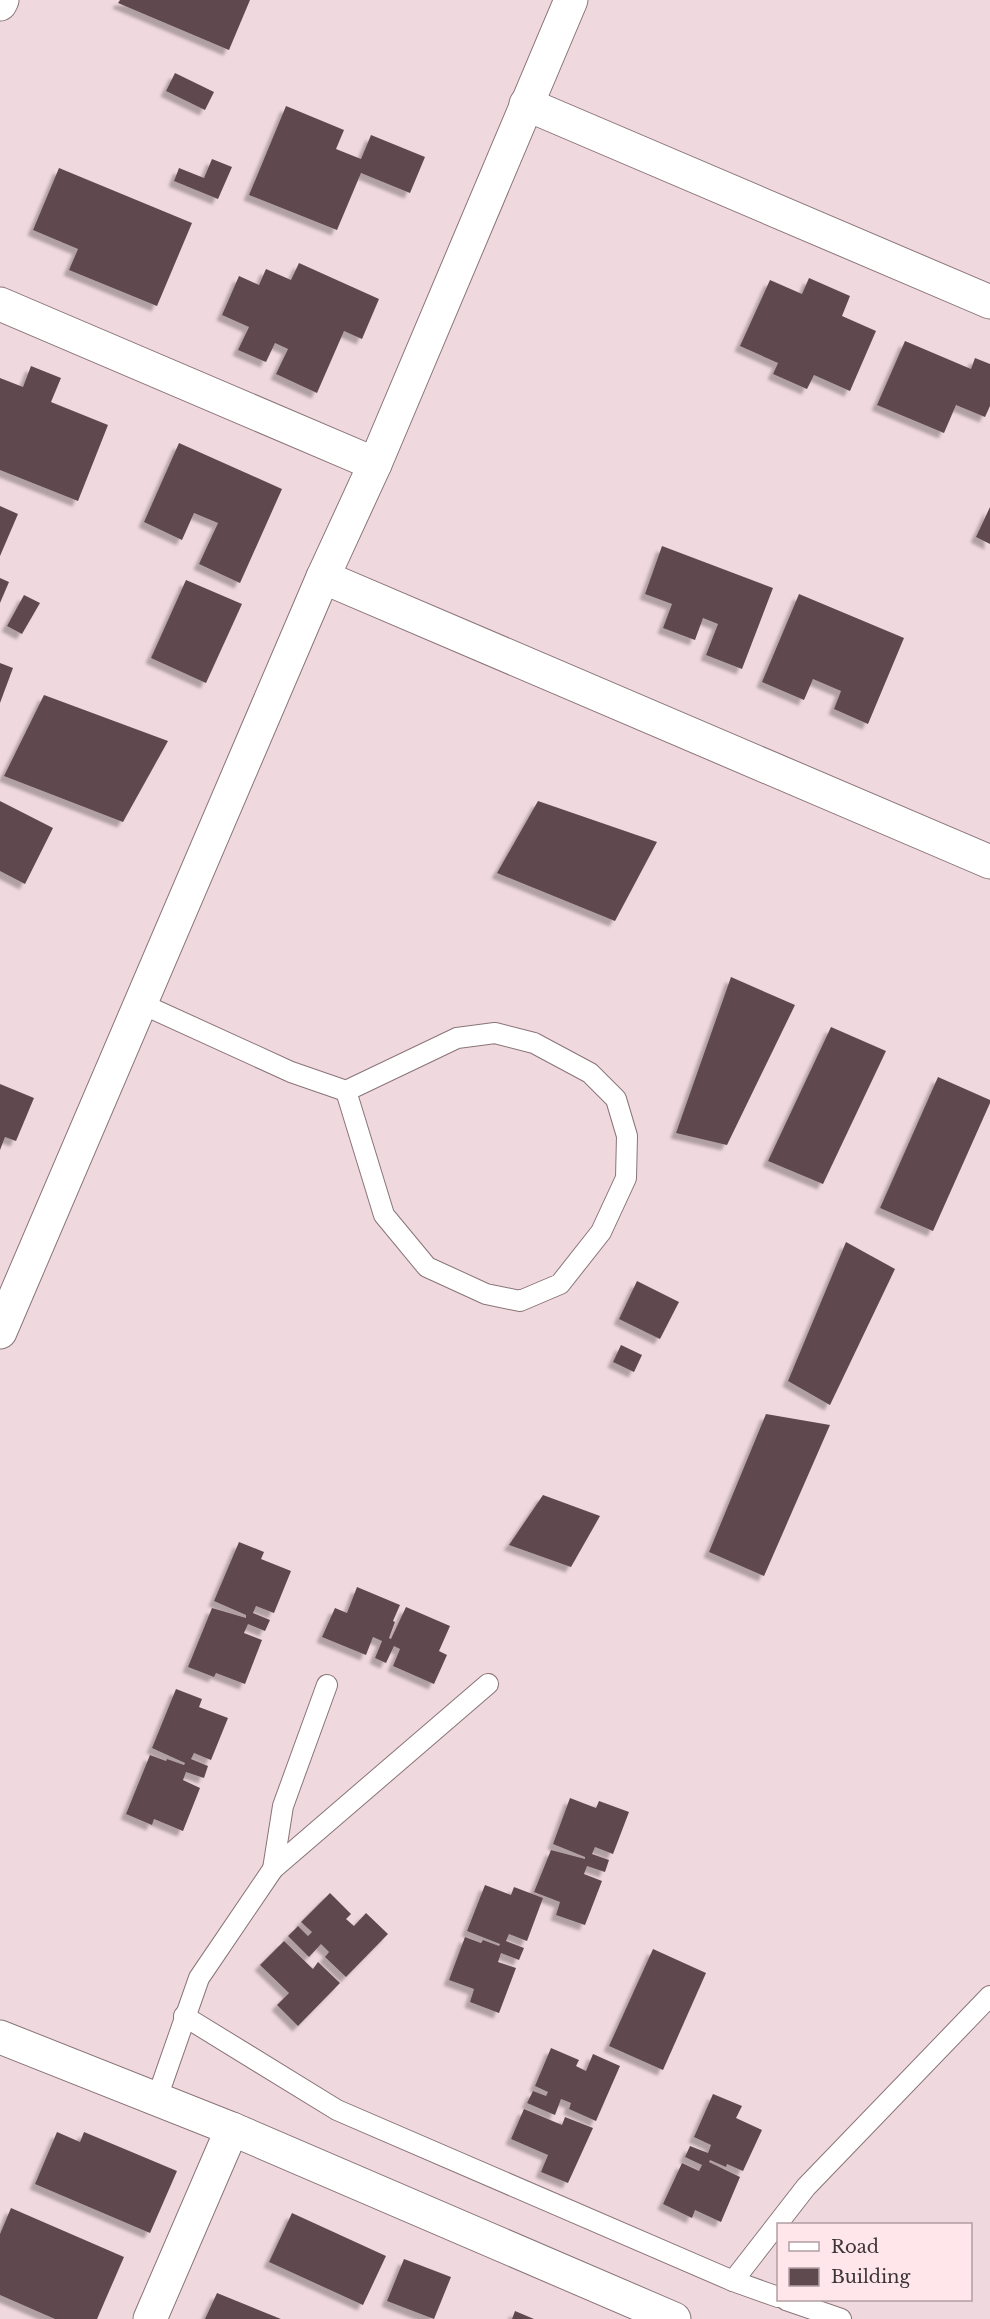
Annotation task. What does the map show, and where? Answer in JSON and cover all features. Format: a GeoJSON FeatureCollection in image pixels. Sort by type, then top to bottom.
{"type":"FeatureCollection","features":[{"type":"Feature","properties":{"kind":"street"},"geometry":{"type":"LineString","coordinates":[[0,4],[2,0]]}},
{"type":"Feature","properties":{"kind":"street"},"geometry":{"type":"LineString","coordinates":[[0,1332],[323,577],[375,464],[571,0]]}},
{"type":"Feature","properties":{"kind":"street"},"geometry":{"type":"LineString","coordinates":[[526,104],[990,303]]}},
{"type":"Feature","properties":{"kind":"street"},"geometry":{"type":"LineString","coordinates":[[0,304],[375,464]]}},
{"type":"Feature","properties":{"kind":"street"},"geometry":{"type":"LineString","coordinates":[[323,577],[990,862]]}},
{"type":"Feature","properties":{"kind":"street"},"geometry":{"type":"LineString","coordinates":[[0,2037],[232,2129],[674,2319]]}},
{"type":"Feature","properties":{"kind":"street"},"geometry":{"type":"LineString","coordinates":[[150,2319],[232,2129]]}},
{"type":"Feature","properties":{"kind":"lane"},"geometry":{"type":"LineString","coordinates":[[142,1004],[291,1072],[346,1091],[457,1038],[495,1033],[534,1043],[590,1073],[616,1100],[627,1136],[626,1178],[601,1232],[560,1284],[520,1301],[486,1294],[428,1267],[384,1215],[346,1091]]}},
{"type":"Feature","properties":{"kind":"lane"},"geometry":{"type":"LineString","coordinates":[[157,2098],[199,1978],[273,1869],[488,1684]]}},
{"type":"Feature","properties":{"kind":"lane"},"geometry":{"type":"LineString","coordinates":[[273,1869],[283,1806],[327,1685]]}},
{"type":"Feature","properties":{"kind":"lane"},"geometry":{"type":"LineString","coordinates":[[778,2223],[806,2187],[990,1996]]}},
{"type":"Feature","properties":{"kind":"lane"},"geometry":{"type":"LineString","coordinates":[[184,2016],[337,2110],[733,2281],[777,2297]]}},
{"type":"Feature","properties":{"kind":"lane"},"geometry":{"type":"LineString","coordinates":[[733,2281],[777,2224]]}},
{"type":"Feature","properties":{"kind":"lane"},"geometry":{"type":"LineString","coordinates":[[789,2301],[841,2319]]}},
{"type":"Feature","properties":{"kind":"building"},"geometry":{"type":"Polygon","coordinates":[[[120,0],[250,0],[229,50],[118,3],[120,0]]]}},
{"type":"Feature","properties":{"kind":"building"},"geometry":{"type":"Polygon","coordinates":[[[175,73],[214,92],[205,110],[166,91],[175,73]]]}},
{"type":"Feature","properties":{"kind":"building"},"geometry":{"type":"Polygon","coordinates":[[[286,106],[344,130],[336,149],[361,159],[371,135],[425,157],[410,193],[361,173],[337,230],[249,195],[286,106]]]}},
{"type":"Feature","properties":{"kind":"building"},"geometry":{"type":"Polygon","coordinates":[[[212,159],[232,167],[218,199],[174,181],[179,168],[204,178],[212,159]]]}},
{"type":"Feature","properties":{"kind":"building"},"geometry":{"type":"Polygon","coordinates":[[[59,168],[192,223],[157,306],[69,270],[78,249],[33,230],[59,168]]]}},
{"type":"Feature","properties":{"kind":"building"},"geometry":{"type":"Polygon","coordinates":[[[299,263],[379,299],[362,339],[344,331],[317,393],[276,374],[288,349],[275,343],[266,362],[238,350],[249,327],[222,315],[239,276],[259,285],[266,269],[291,280],[299,263]]]}},
{"type":"Feature","properties":{"kind":"building"},"geometry":{"type":"Polygon","coordinates":[[[809,278],[850,296],[842,316],[876,331],[850,391],[814,375],[807,389],[773,374],[778,363],[740,346],[770,280],[802,294],[809,278]]]}},
{"type":"Feature","properties":{"kind":"building"},"geometry":{"type":"Polygon","coordinates":[[[905,341],[971,369],[975,358],[990,364],[990,406],[985,417],[956,405],[944,433],[877,405],[905,341]]]}},
{"type":"Feature","properties":{"kind":"building"},"geometry":{"type":"Polygon","coordinates":[[[31,366],[61,378],[51,402],[108,425],[78,501],[0,470],[0,378],[23,387],[31,366]]]}},
{"type":"Feature","properties":{"kind":"building"},"geometry":{"type":"Polygon","coordinates":[[[179,443],[282,489],[240,583],[199,564],[218,523],[194,513],[182,540],[144,522],[179,443]]]}},
{"type":"Feature","properties":{"kind":"building"},"geometry":{"type":"Polygon","coordinates":[[[0,506],[18,514],[0,556],[0,506]]]}},
{"type":"Feature","properties":{"kind":"building"},"geometry":{"type":"Polygon","coordinates":[[[990,507],[990,544],[976,537],[990,507]]]}},
{"type":"Feature","properties":{"kind":"building"},"geometry":{"type":"Polygon","coordinates":[[[662,546],[773,588],[742,669],[706,655],[718,624],[703,618],[695,640],[663,628],[672,604],[645,594],[662,546]]]}},
{"type":"Feature","properties":{"kind":"building"},"geometry":{"type":"Polygon","coordinates":[[[0,578],[9,582],[0,603],[0,578]]]}},
{"type":"Feature","properties":{"kind":"building"},"geometry":{"type":"Polygon","coordinates":[[[186,580],[242,604],[206,683],[151,658],[186,580]]]}},
{"type":"Feature","properties":{"kind":"building"},"geometry":{"type":"Polygon","coordinates":[[[799,594],[904,638],[868,724],[834,709],[841,691],[813,679],[804,700],[762,682],[799,594]]]}},
{"type":"Feature","properties":{"kind":"building"},"geometry":{"type":"Polygon","coordinates":[[[24,595],[40,603],[22,634],[7,626],[24,595]]]}},
{"type":"Feature","properties":{"kind":"building"},"geometry":{"type":"Polygon","coordinates":[[[0,663],[13,668],[0,703],[0,663]]]}},
{"type":"Feature","properties":{"kind":"building"},"geometry":{"type":"Polygon","coordinates":[[[44,695],[168,741],[123,822],[4,776],[44,695]]]}},
{"type":"Feature","properties":{"kind":"building"},"geometry":{"type":"Polygon","coordinates":[[[0,801],[53,828],[25,884],[0,871],[0,801]]]}},
{"type":"Feature","properties":{"kind":"building"},"geometry":{"type":"Polygon","coordinates":[[[538,801],[657,842],[615,921],[497,873],[538,801]]]}},
{"type":"Feature","properties":{"kind":"building"},"geometry":{"type":"Polygon","coordinates":[[[731,977],[795,1005],[727,1145],[676,1133],[731,977]]]}},
{"type":"Feature","properties":{"kind":"building"},"geometry":{"type":"Polygon","coordinates":[[[831,1027],[886,1051],[823,1184],[768,1161],[831,1027]]]}},
{"type":"Feature","properties":{"kind":"building"},"geometry":{"type":"Polygon","coordinates":[[[938,1077],[990,1100],[990,1103],[933,1231],[880,1208],[938,1077]]]}},
{"type":"Feature","properties":{"kind":"building"},"geometry":{"type":"Polygon","coordinates":[[[0,1084],[34,1098],[16,1141],[5,1137],[0,1150],[0,1084]]]}},
{"type":"Feature","properties":{"kind":"building"},"geometry":{"type":"Polygon","coordinates":[[[846,1242],[895,1269],[830,1405],[788,1381],[846,1242]]]}},
{"type":"Feature","properties":{"kind":"building"},"geometry":{"type":"Polygon","coordinates":[[[637,1281],[679,1302],[660,1339],[619,1319],[637,1281]]]}},
{"type":"Feature","properties":{"kind":"building"},"geometry":{"type":"Polygon","coordinates":[[[621,1345],[642,1355],[634,1372],[613,1362],[621,1345]]]}},
{"type":"Feature","properties":{"kind":"building"},"geometry":{"type":"Polygon","coordinates":[[[766,1414],[830,1425],[764,1576],[709,1552],[766,1414]]]}},
{"type":"Feature","properties":{"kind":"building"},"geometry":{"type":"Polygon","coordinates":[[[543,1495],[600,1516],[571,1567],[509,1545],[543,1495]]]}},
{"type":"Feature","properties":{"kind":"building"},"geometry":{"type":"Polygon","coordinates":[[[239,1542],[264,1552],[261,1559],[291,1571],[274,1613],[256,1606],[253,1613],[270,1620],[265,1631],[248,1624],[244,1633],[262,1640],[245,1684],[216,1673],[214,1677],[188,1667],[212,1608],[246,1618],[246,1615],[214,1601],[239,1542]]]}},
{"type":"Feature","properties":{"kind":"building"},"geometry":{"type":"Polygon","coordinates":[[[357,1587],[400,1605],[393,1621],[395,1622],[389,1638],[391,1639],[406,1607],[450,1626],[439,1651],[447,1655],[434,1684],[393,1666],[400,1649],[394,1646],[386,1663],[375,1658],[382,1641],[373,1637],[366,1655],[322,1637],[335,1608],[347,1613],[357,1587]]]}},
{"type":"Feature","properties":{"kind":"building"},"geometry":{"type":"Polygon","coordinates":[[[176,1689],[202,1699],[199,1707],[228,1718],[211,1760],[194,1753],[191,1759],[208,1766],[204,1778],[186,1772],[183,1780],[200,1788],[183,1831],[154,1819],[152,1825],[126,1814],[150,1755],[166,1761],[167,1759],[184,1765],[185,1763],[152,1748],[176,1689]]]}},
{"type":"Feature","properties":{"kind":"building"},"geometry":{"type":"Polygon","coordinates":[[[570,1798],[596,1808],[599,1801],[629,1812],[613,1854],[595,1847],[592,1854],[609,1860],[605,1872],[587,1866],[584,1874],[602,1881],[585,1925],[556,1915],[560,1902],[534,1892],[551,1850],[585,1859],[585,1857],[553,1844],[570,1798]]]}},
{"type":"Feature","properties":{"kind":"building"},"geometry":{"type":"Polygon","coordinates":[[[485,1885],[511,1895],[514,1887],[543,1898],[527,1941],[509,1934],[506,1941],[524,1948],[519,1960],[501,1953],[498,1962],[516,1968],[499,2013],[470,2002],[474,1989],[449,1980],[465,1937],[481,1943],[483,1940],[499,1946],[500,1944],[467,1931],[485,1885]]]}},
{"type":"Feature","properties":{"kind":"building"},"geometry":{"type":"Polygon","coordinates":[[[330,1893],[351,1914],[346,1919],[354,1926],[366,1913],[388,1934],[346,1977],[325,1957],[329,1952],[321,1944],[309,1957],[288,1936],[298,1926],[308,1936],[312,1932],[301,1922],[330,1893]]]}},
{"type":"Feature","properties":{"kind":"building"},"geometry":{"type":"Polygon","coordinates":[[[284,1941],[313,1969],[318,1962],[340,1983],[298,2026],[277,2005],[289,1993],[260,1965],[284,1941]]]}},
{"type":"Feature","properties":{"kind":"building"},"geometry":{"type":"Polygon","coordinates":[[[653,1949],[706,1973],[663,2070],[609,2046],[653,1949]]]}},
{"type":"Feature","properties":{"kind":"building"},"geometry":{"type":"Polygon","coordinates":[[[551,2048],[579,2060],[576,2066],[586,2071],[593,2054],[620,2066],[596,2121],[569,2109],[571,2103],[561,2099],[555,2115],[527,2103],[533,2091],[546,2096],[548,2092],[535,2086],[551,2048]]]}},
{"type":"Feature","properties":{"kind":"building"},"geometry":{"type":"Polygon","coordinates":[[[713,2094],[742,2106],[736,2118],[762,2130],[743,2171],[727,2164],[726,2167],[710,2160],[709,2162],[740,2177],[721,2222],[695,2210],[692,2218],[663,2204],[682,2163],[699,2171],[702,2165],[685,2157],[690,2146],[708,2153],[711,2145],[694,2137],[713,2094]]]}},
{"type":"Feature","properties":{"kind":"building"},"geometry":{"type":"Polygon","coordinates":[[[524,2109],[562,2125],[565,2117],[593,2128],[568,2183],[541,2172],[548,2155],[511,2139],[524,2109]]]}},
{"type":"Feature","properties":{"kind":"building"},"geometry":{"type":"Polygon","coordinates":[[[57,2132],[80,2142],[84,2132],[177,2171],[150,2233],[35,2184],[57,2132]]]}},
{"type":"Feature","properties":{"kind":"building"},"geometry":{"type":"Polygon","coordinates":[[[11,2208],[124,2257],[97,2319],[55,2319],[0,2295],[0,2234],[11,2208]]]}},
{"type":"Feature","properties":{"kind":"building"},"geometry":{"type":"Polygon","coordinates":[[[292,2213],[386,2256],[363,2305],[269,2262],[292,2213]]]}},
{"type":"Feature","properties":{"kind":"building"},"geometry":{"type":"Polygon","coordinates":[[[404,2259],[451,2277],[434,2319],[387,2301],[404,2259]]]}},
{"type":"Feature","properties":{"kind":"building"},"geometry":{"type":"Polygon","coordinates":[[[217,2293],[281,2319],[205,2319],[217,2293]]]}},
{"type":"Feature","properties":{"kind":"building"},"geometry":{"type":"Polygon","coordinates":[[[515,2311],[534,2319],[512,2319],[515,2311]]]}}]}
